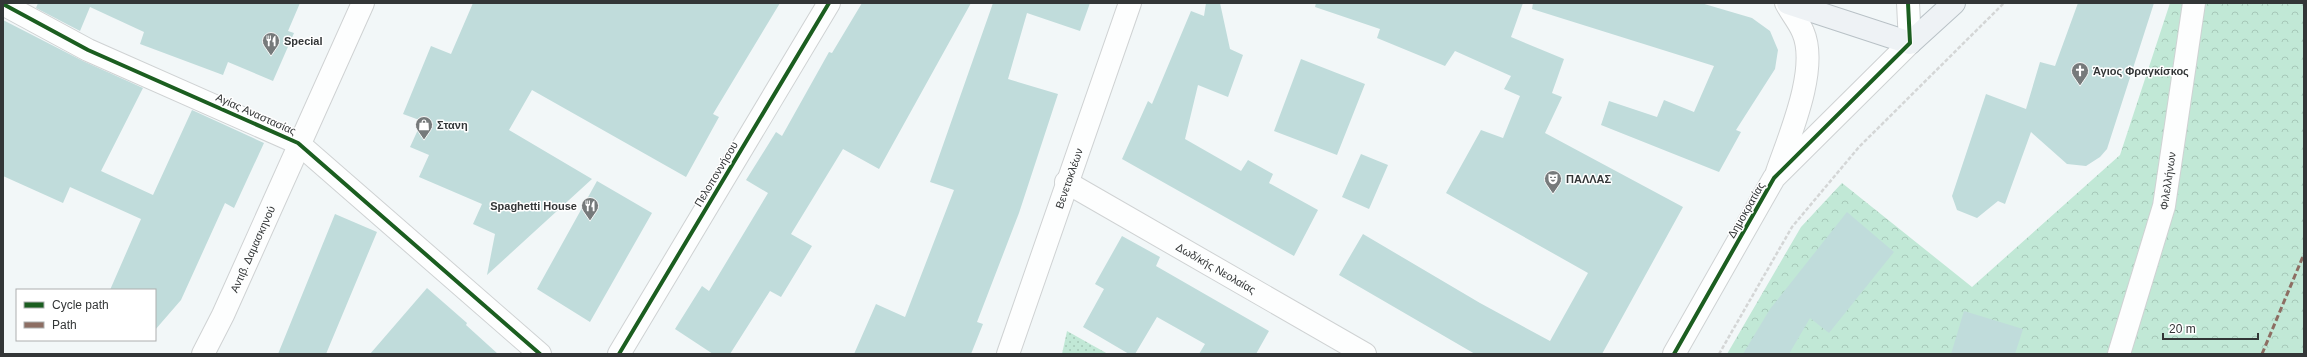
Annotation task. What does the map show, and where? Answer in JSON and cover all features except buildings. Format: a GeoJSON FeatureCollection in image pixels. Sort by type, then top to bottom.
{"type":"FeatureCollection","features":[{"type":"Feature","properties":{"kind":"main road"},"geometry":{"type":"LineString","coordinates":[[1787,3],[1910,43]]}},
{"type":"Feature","properties":{"kind":"main road","name":"Δημοκρατίας"},"geometry":{"type":"LineString","coordinates":[[1910,43],[1954,3]]}},
{"type":"Feature","properties":{"kind":"street","name":"Αντιβ. Δαμασκηνού"},"geometry":{"type":"LineString","coordinates":[[203,354],[223,315],[298,143],[363,3]]}},
{"type":"Feature","properties":{"kind":"street","name":"Πελοποννήσου"},"geometry":{"type":"LineString","coordinates":[[619,354],[829,3]]}},
{"type":"Feature","properties":{"kind":"street","name":"Βενετοκλέων"},"geometry":{"type":"LineString","coordinates":[[1008,354],[1066,182],[1130,3]]}},
{"type":"Feature","properties":{"kind":"street"},"geometry":{"type":"LineString","coordinates":[[1774,178],[1799,109],[1805,82],[1806,56],[1803,33],[1787,3]]}},
{"type":"Feature","properties":{"kind":"street"},"geometry":{"type":"LineString","coordinates":[[1908,3],[1910,43]]}},
{"type":"Feature","properties":{"kind":"street","name":"Φιλελλήνων"},"geometry":{"type":"LineString","coordinates":[[2120,354],[2164,206],[2194,3]]}},
{"type":"Feature","properties":{"kind":"street","name":"Αγίας Αναστασίας"},"geometry":{"type":"LineString","coordinates":[[3,4],[88,50],[298,143],[540,354]]}},
{"type":"Feature","properties":{"kind":"street","name":"Δημοκρατίας"},"geometry":{"type":"LineString","coordinates":[[1674,354],[1774,178],[1910,43]]}},
{"type":"Feature","properties":{"kind":"street","name":"Δωδ/κής Νεολαίας"},"geometry":{"type":"LineString","coordinates":[[1066,182],[1365,354]]}},
{"type":"Feature","properties":{"kind":"path"},"geometry":{"type":"LineString","coordinates":[[1719,354],[1792,227],[1859,147],[2004,3]]}},
{"type":"Feature","properties":{"kind":"green space"},"geometry":{"type":"Polygon","coordinates":[[[2170,3],[2304,3],[2304,354],[1727,354],[1801,227],[1842,183],[1972,287],[2120,155],[2170,3]]]}},
{"type":"Feature","properties":{"kind":"green space"},"geometry":{"type":"Polygon","coordinates":[[[1067,331],[1108,354],[1062,354],[1067,331]]]}},
{"type":"Feature","properties":{"kind":"marked path"},"geometry":{"type":"LineString","coordinates":[[2262,354],[2304,254]]}},
{"type":"Feature","properties":{"kind":"cycle path"},"geometry":{"type":"LineString","coordinates":[[619,354],[829,3]]}},
{"type":"Feature","properties":{"kind":"cycle path"},"geometry":{"type":"LineString","coordinates":[[1674,354],[1774,178],[1910,43],[1908,3]]}},
{"type":"Feature","properties":{"kind":"cycle path"},"geometry":{"type":"LineString","coordinates":[[3,4],[88,50],[298,143],[540,354]]}},
{"type":"Feature","properties":{"kind":"place","name":"Special"},"geometry":{"type":"Point","coordinates":[271,56]}},
{"type":"Feature","properties":{"kind":"place","name":"Άγιος Φραγκίσκος"},"geometry":{"type":"Point","coordinates":[2080,86]}},
{"type":"Feature","properties":{"kind":"place","name":"Στανη"},"geometry":{"type":"Point","coordinates":[424,140]}},
{"type":"Feature","properties":{"kind":"place","name":"ΠΑΛΛΑΣ"},"geometry":{"type":"Point","coordinates":[1553,194]}},
{"type":"Feature","properties":{"kind":"place","name":"Spaghetti House"},"geometry":{"type":"Point","coordinates":[590,221]}}]}
